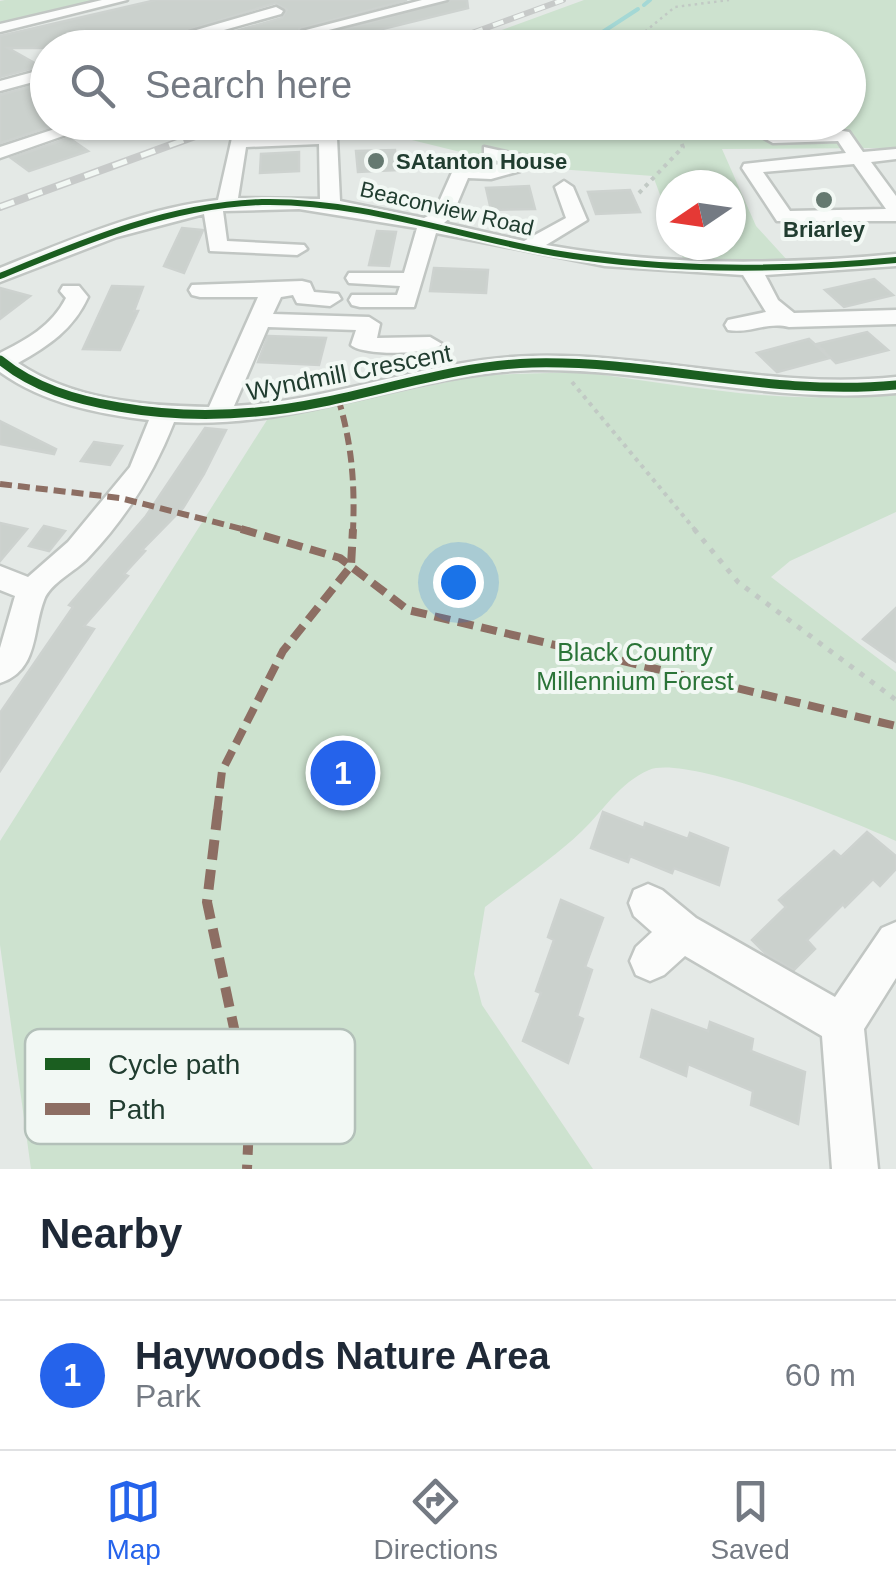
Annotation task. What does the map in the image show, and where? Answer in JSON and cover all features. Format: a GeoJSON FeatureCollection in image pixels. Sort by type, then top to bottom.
{"type":"FeatureCollection","features":[{"type":"Feature","properties":{"kind":"street"},"geometry":{"type":"LineString","coordinates":[[0,28],[120,0]]}},
{"type":"Feature","properties":{"kind":"street"},"geometry":{"type":"LineString","coordinates":[[258,0],[307,30]]}},
{"type":"Feature","properties":{"kind":"street"},"geometry":{"type":"LineString","coordinates":[[313,30],[440,0]]}},
{"type":"Feature","properties":{"kind":"street"},"geometry":{"type":"LineString","coordinates":[[207,30],[276,11]]}},
{"type":"Feature","properties":{"kind":"street"},"geometry":{"type":"LineString","coordinates":[[0,86],[30,78]]}},
{"type":"Feature","properties":{"kind":"street"},"geometry":{"type":"LineString","coordinates":[[866,138],[896,136]]}},
{"type":"Feature","properties":{"kind":"street"},"geometry":{"type":"LineString","coordinates":[[0,153],[40,140]]}},
{"type":"Feature","properties":{"kind":"street"},"geometry":{"type":"LineString","coordinates":[[283,140],[238,142],[220,205],[218,247],[297,249]]}},
{"type":"Feature","properties":{"kind":"street"},"geometry":{"type":"LineString","coordinates":[[328,140],[330,204]]}},
{"type":"Feature","properties":{"kind":"street"},"geometry":{"type":"LineString","coordinates":[[845,140],[858,175],[895,209]]}},
{"type":"Feature","properties":{"kind":"street"},"geometry":{"type":"LineString","coordinates":[[358,289],[411,280],[429,224],[442,216],[461,172],[490,174],[514,167],[514,159],[490,151]]}},
{"type":"Feature","properties":{"kind":"street"},"geometry":{"type":"LineString","coordinates":[[760,180],[858,175],[896,154]]}},
{"type":"Feature","properties":{"kind":"street"},"geometry":{"type":"LineString","coordinates":[[858,175],[758,164],[751,168],[784,217],[895,209]]}},
{"type":"Feature","properties":{"kind":"street"},"geometry":{"type":"LineString","coordinates":[[527,247],[577,220],[564,187]]}},
{"type":"Feature","properties":{"kind":"street","name":"Beaconview Road"},"geometry":{"type":"LineString","coordinates":[[0,276],[129,225],[220,205],[330,204],[527,247],[671,266],[833,267],[896,260]]}},
{"type":"Feature","properties":{"kind":"street"},"geometry":{"type":"LineString","coordinates":[[751,268],[757,286],[788,320],[896,318]]}},
{"type":"Feature","properties":{"kind":"street"},"geometry":{"type":"LineString","coordinates":[[200,290],[302,288],[304,298],[330,299]]}},
{"type":"Feature","properties":{"kind":"street"},"geometry":{"type":"LineString","coordinates":[[1,361],[60,325],[72,312],[77,298],[71,291]]}},
{"type":"Feature","properties":{"kind":"street","name":"Wyndmill Crescent"},"geometry":{"type":"LineString","coordinates":[[217,416],[272,291]]}},
{"type":"Feature","properties":{"kind":"street"},"geometry":{"type":"LineString","coordinates":[[736,326],[781,316]]}},
{"type":"Feature","properties":{"kind":"street"},"geometry":{"type":"LineString","coordinates":[[259,320],[369,324],[363,345],[430,344]]}},
{"type":"Feature","properties":{"kind":"street","name":"Wyndmill Crescent"},"geometry":{"type":"LineString","coordinates":[[1,361],[43,386],[81,400],[164,415],[217,416],[320,402],[464,369],[554,363],[748,386],[826,390],[896,385]]}},
{"type":"Feature","properties":{"kind":"street"},"geometry":{"type":"LineString","coordinates":[[0,670],[18,650],[31,591],[78,550],[142,470],[164,415]]}},
{"type":"Feature","properties":{"kind":"street"},"geometry":{"type":"LineString","coordinates":[[0,576],[31,591]]}},
{"type":"Feature","properties":{"kind":"street"},"geometry":{"type":"LineString","coordinates":[[648,903],[682,932],[842,1024]]}},
{"type":"Feature","properties":{"kind":"street"},"geometry":{"type":"LineString","coordinates":[[650,961],[682,932]]}},
{"type":"Feature","properties":{"kind":"street"},"geometry":{"type":"LineString","coordinates":[[854,1169],[842,1024],[896,942]]}},
{"type":"Feature","properties":{"kind":"path"},"geometry":{"type":"LineString","coordinates":[[647,30],[675,8],[730,0]]}},
{"type":"Feature","properties":{"kind":"path"},"geometry":{"type":"LineString","coordinates":[[640,193],[683,147],[680,140]]}},
{"type":"Feature","properties":{"kind":"path"},"geometry":{"type":"LineString","coordinates":[[554,363],[738,582],[896,700]]}},
{"type":"Feature","properties":{"kind":"green space"},"geometry":{"type":"Polygon","coordinates":[[[104,0],[0,25],[0,1],[104,0]]]}},
{"type":"Feature","properties":{"kind":"green space"},"geometry":{"type":"Polygon","coordinates":[[[584,0],[896,0],[896,148],[722,149],[731,170],[656,170],[656,184],[653,176],[517,166],[412,140],[866,140],[866,30],[502,30],[584,0]]]}},
{"type":"Feature","properties":{"kind":"green space"},"geometry":{"type":"Polygon","coordinates":[[[746,203],[756,226],[788,261],[736,260],[746,260],[746,203]]]}},
{"type":"Feature","properties":{"kind":"green space","name":"Black Country Millennium Forest"},"geometry":{"type":"Polygon","coordinates":[[[581,372],[778,396],[896,392],[896,512],[790,561],[771,577],[896,672],[896,841],[733,780],[669,768],[649,770],[620,789],[559,851],[485,907],[474,974],[482,1005],[593,1169],[31,1169],[28,1144],[355,1144],[355,1029],[25,1029],[25,1126],[0,945],[0,841],[267,420],[481,375],[581,372]]]}},
{"type":"Feature","properties":{"kind":"building"},"geometry":{"type":"Polygon","coordinates":[[[156,0],[407,0],[299,30],[240,30],[282,18],[287,10],[275,3],[189,30],[30,30],[30,48],[8,48],[30,60],[30,69],[0,77],[0,36],[156,0]]]}},
{"type":"Feature","properties":{"kind":"building"},"geometry":{"type":"Polygon","coordinates":[[[451,0],[467,0],[468,8],[378,30],[343,30],[451,0]]]}},
{"type":"Feature","properties":{"kind":"building"},"geometry":{"type":"Polygon","coordinates":[[[30,87],[30,133],[0,143],[0,95],[30,87]]]}},
{"type":"Feature","properties":{"kind":"building"},"geometry":{"type":"Polygon","coordinates":[[[63,140],[72,140],[88,151],[29,171],[11,158],[63,140]]]}},
{"type":"Feature","properties":{"kind":"building","name":"SAtanton House"},"geometry":{"type":"Polygon","coordinates":[[[395,150],[397,170],[358,172],[356,151],[395,150]]]}},
{"type":"Feature","properties":{"kind":"building"},"geometry":{"type":"Polygon","coordinates":[[[299,152],[299,171],[260,173],[261,154],[299,152]]]}},
{"type":"Feature","properties":{"kind":"building"},"geometry":{"type":"Polygon","coordinates":[[[529,186],[535,209],[491,210],[486,188],[529,186]]]}},
{"type":"Feature","properties":{"kind":"building"},"geometry":{"type":"Polygon","coordinates":[[[630,190],[640,212],[596,214],[588,192],[630,190]]]}},
{"type":"Feature","properties":{"kind":"building"},"geometry":{"type":"Polygon","coordinates":[[[182,228],[203,230],[184,273],[164,266],[182,228]]]}},
{"type":"Feature","properties":{"kind":"building"},"geometry":{"type":"Polygon","coordinates":[[[377,231],[396,232],[389,266],[369,265],[377,231]]]}},
{"type":"Feature","properties":{"kind":"building"},"geometry":{"type":"Polygon","coordinates":[[[434,268],[488,270],[486,293],[430,291],[434,268]]]}},
{"type":"Feature","properties":{"kind":"building"},"geometry":{"type":"Polygon","coordinates":[[[874,279],[893,295],[844,307],[825,290],[874,279]]]}},
{"type":"Feature","properties":{"kind":"building"},"geometry":{"type":"Polygon","coordinates":[[[112,286],[143,287],[134,311],[138,311],[120,350],[83,349],[112,286]]]}},
{"type":"Feature","properties":{"kind":"building"},"geometry":{"type":"Polygon","coordinates":[[[0,288],[30,296],[0,319],[0,288]]]}},
{"type":"Feature","properties":{"kind":"building"},"geometry":{"type":"Polygon","coordinates":[[[867,332],[888,350],[836,363],[817,344],[867,332]]]}},
{"type":"Feature","properties":{"kind":"building"},"geometry":{"type":"Polygon","coordinates":[[[268,336],[326,338],[319,365],[258,362],[268,336]]]}},
{"type":"Feature","properties":{"kind":"building"},"geometry":{"type":"Polygon","coordinates":[[[809,339],[830,358],[777,372],[757,353],[809,339]]]}},
{"type":"Feature","properties":{"kind":"building"},"geometry":{"type":"Polygon","coordinates":[[[0,421],[56,449],[54,454],[0,444],[0,421]]]}},
{"type":"Feature","properties":{"kind":"building"},"geometry":{"type":"Polygon","coordinates":[[[205,428],[226,430],[204,474],[183,508],[142,550],[145,551],[124,574],[128,576],[84,626],[94,629],[0,771],[0,713],[73,607],[69,605],[146,516],[205,428]]]}},
{"type":"Feature","properties":{"kind":"building"},"geometry":{"type":"Polygon","coordinates":[[[94,442],[122,446],[110,465],[81,461],[94,442]]]}},
{"type":"Feature","properties":{"kind":"building"},"geometry":{"type":"Polygon","coordinates":[[[0,523],[27,529],[0,561],[0,523]]]}},
{"type":"Feature","properties":{"kind":"building"},"geometry":{"type":"Polygon","coordinates":[[[44,526],[65,531],[49,551],[29,546],[44,526]]]}},
{"type":"Feature","properties":{"kind":"building"},"geometry":{"type":"Polygon","coordinates":[[[896,608],[896,662],[863,639],[896,608]]]}},
{"type":"Feature","properties":{"kind":"building"},"geometry":{"type":"Polygon","coordinates":[[[603,812],[644,828],[645,823],[688,839],[690,833],[728,848],[719,885],[674,868],[672,873],[630,856],[628,862],[591,848],[603,812]]]}},
{"type":"Feature","properties":{"kind":"building"},"geometry":{"type":"Polygon","coordinates":[[[867,832],[896,856],[896,869],[880,886],[873,879],[845,907],[843,904],[807,940],[815,949],[794,970],[766,954],[752,940],[786,907],[779,900],[834,851],[841,857],[867,832]]]}},
{"type":"Feature","properties":{"kind":"building"},"geometry":{"type":"Polygon","coordinates":[[[561,900],[603,918],[585,967],[592,970],[577,1016],[583,1019],[568,1063],[523,1041],[541,993],[536,991],[554,940],[548,937],[561,900]]]}},
{"type":"Feature","properties":{"kind":"building"},"geometry":{"type":"Polygon","coordinates":[[[652,1010],[708,1031],[710,1022],[753,1039],[751,1051],[805,1072],[798,1124],[751,1105],[753,1091],[688,1064],[686,1076],[641,1057],[652,1010]]]}},
{"type":"Feature","properties":{"kind":"waterway"},"geometry":{"type":"LineString","coordinates":[[644,5],[650,0]]}},
{"type":"Feature","properties":{"kind":"waterway"},"geometry":{"type":"LineString","coordinates":[[606,30],[638,9]]}},
{"type":"Feature","properties":{"kind":"railway"},"geometry":{"type":"LineString","coordinates":[[480,30],[563,0]]}},
{"type":"Feature","properties":{"kind":"railway"},"geometry":{"type":"LineString","coordinates":[[0,207],[184,140]]}},
{"type":"Feature","properties":{"kind":"marked path"},"geometry":{"type":"LineString","coordinates":[[234,1029],[207,902],[222,771],[283,651],[351,566],[355,479],[350,436],[338,398]]}},
{"type":"Feature","properties":{"kind":"marked path"},"geometry":{"type":"LineString","coordinates":[[0,484],[120,498],[204,518],[340,558],[408,610],[896,726]]}},
{"type":"Feature","properties":{"kind":"marked path"},"geometry":{"type":"LineString","coordinates":[[247,1169],[248,1144]]}},
{"type":"Feature","properties":{"kind":"cycle path"},"geometry":{"type":"LineString","coordinates":[[0,276],[166,216],[262,202],[334,206],[557,253],[654,265],[751,269],[896,260]]}},
{"type":"Feature","properties":{"kind":"cycle path"},"geometry":{"type":"LineString","coordinates":[[0,360],[35,383],[77,399],[132,410],[186,414],[241,414],[295,407],[453,372],[532,363],[623,367],[804,389],[896,385]]}},
{"type":"Feature","properties":{"kind":"place","name":"SAtanton House"},"geometry":{"type":"Point","coordinates":[376,161]}},
{"type":"Feature","properties":{"kind":"place","name":"Briarley"},"geometry":{"type":"Point","coordinates":[824,200]}},
{"type":"Feature","properties":{"kind":"place","name":"Haywoods Nature Area"},"geometry":{"type":"Point","coordinates":[343,773]}}]}
